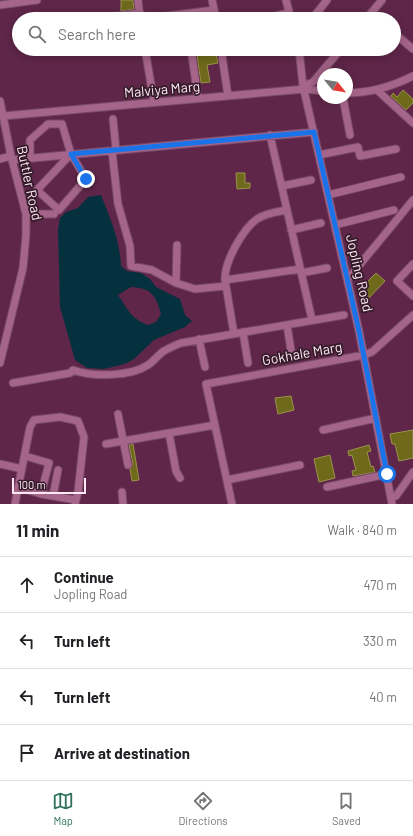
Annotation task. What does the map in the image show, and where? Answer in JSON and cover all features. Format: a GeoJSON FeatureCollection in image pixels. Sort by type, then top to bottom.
{"type":"FeatureCollection","features":[{"type":"Feature","properties":{"kind":"street"},"geometry":{"type":"LineString","coordinates":[[0,5],[37,0]]}},
{"type":"Feature","properties":{"kind":"street"},"geometry":{"type":"LineString","coordinates":[[138,0],[141,12]]}},
{"type":"Feature","properties":{"kind":"street"},"geometry":{"type":"LineString","coordinates":[[193,12],[214,10],[212,0]]}},
{"type":"Feature","properties":{"kind":"street"},"geometry":{"type":"LineString","coordinates":[[286,0],[289,12]]}},
{"type":"Feature","properties":{"kind":"street"},"geometry":{"type":"LineString","coordinates":[[318,12],[327,0]]}},
{"type":"Feature","properties":{"kind":"street"},"geometry":{"type":"LineString","coordinates":[[372,12],[382,0]]}},
{"type":"Feature","properties":{"kind":"street"},"geometry":{"type":"LineString","coordinates":[[401,39],[413,49]]}},
{"type":"Feature","properties":{"kind":"street"},"geometry":{"type":"LineString","coordinates":[[147,56],[154,102]]}},
{"type":"Feature","properties":{"kind":"street"},"geometry":{"type":"LineString","coordinates":[[192,56],[198,98]]}},
{"type":"Feature","properties":{"kind":"street"},"geometry":{"type":"LineString","coordinates":[[222,56],[228,96]]}},
{"type":"Feature","properties":{"kind":"street","name":"Jopling Road"},"geometry":{"type":"LineString","coordinates":[[300,56],[304,88],[348,279],[392,501]]}},
{"type":"Feature","properties":{"kind":"street"},"geometry":{"type":"LineString","coordinates":[[304,88],[313,82],[335,56]]}},
{"type":"Feature","properties":{"kind":"street"},"geometry":{"type":"LineString","coordinates":[[353,93],[367,93],[412,78]]}},
{"type":"Feature","properties":{"kind":"street","name":"Malviya Marg"},"geometry":{"type":"LineString","coordinates":[[3,116],[304,88],[317,90]]}},
{"type":"Feature","properties":{"kind":"street"},"geometry":{"type":"LineString","coordinates":[[377,90],[413,123]]}},
{"type":"Feature","properties":{"kind":"street","name":"Buttler Road"},"geometry":{"type":"LineString","coordinates":[[0,101],[11,158],[26,214],[22,268],[0,363]]}},
{"type":"Feature","properties":{"kind":"street"},"geometry":{"type":"LineString","coordinates":[[344,104],[350,135]]}},
{"type":"Feature","properties":{"kind":"street"},"geometry":{"type":"LineString","coordinates":[[113,119],[118,204],[130,246],[131,266],[152,270],[176,284],[195,289],[208,289],[226,283],[327,268]]}},
{"type":"Feature","properties":{"kind":"street"},"geometry":{"type":"LineString","coordinates":[[30,158],[30,140],[48,124],[62,124],[71,154],[86,179],[59,210],[37,190],[71,154]]}},
{"type":"Feature","properties":{"kind":"street"},"geometry":{"type":"LineString","coordinates":[[0,158],[30,158],[314,132]]}},
{"type":"Feature","properties":{"kind":"street"},"geometry":{"type":"LineString","coordinates":[[270,135],[312,320]]}},
{"type":"Feature","properties":{"kind":"street"},"geometry":{"type":"LineString","coordinates":[[319,155],[358,147],[360,156],[396,149]]}},
{"type":"Feature","properties":{"kind":"street"},"geometry":{"type":"LineString","coordinates":[[328,195],[401,177]]}},
{"type":"Feature","properties":{"kind":"street"},"geometry":{"type":"LineString","coordinates":[[282,186],[311,180]]}},
{"type":"Feature","properties":{"kind":"street"},"geometry":{"type":"LineString","coordinates":[[348,279],[413,200]]}},
{"type":"Feature","properties":{"kind":"street"},"geometry":{"type":"LineString","coordinates":[[234,334],[225,272],[228,262],[248,227],[258,218],[287,210]]}},
{"type":"Feature","properties":{"kind":"street"},"geometry":{"type":"LineString","coordinates":[[335,225],[394,210]]}},
{"type":"Feature","properties":{"kind":"street"},"geometry":{"type":"LineString","coordinates":[[26,214],[54,214]]}},
{"type":"Feature","properties":{"kind":"street"},"geometry":{"type":"LineString","coordinates":[[292,230],[321,224]]}},
{"type":"Feature","properties":{"kind":"street"},"geometry":{"type":"LineString","coordinates":[[176,284],[177,245]]}},
{"type":"Feature","properties":{"kind":"street"},"geometry":{"type":"LineString","coordinates":[[413,264],[397,281],[413,296]]}},
{"type":"Feature","properties":{"kind":"street"},"geometry":{"type":"LineString","coordinates":[[13,383],[70,373],[73,370],[82,374],[100,375],[127,372],[147,366],[164,351],[181,343],[344,315]]}},
{"type":"Feature","properties":{"kind":"street","name":"Gokhale Marg"},"geometry":{"type":"LineString","coordinates":[[215,425],[206,384],[364,355],[372,352],[413,315]]}},
{"type":"Feature","properties":{"kind":"street"},"geometry":{"type":"LineString","coordinates":[[287,325],[292,357]]}},
{"type":"Feature","properties":{"kind":"street"},"geometry":{"type":"LineString","coordinates":[[244,332],[248,363]]}},
{"type":"Feature","properties":{"kind":"street"},"geometry":{"type":"LineString","coordinates":[[199,340],[205,367]]}},
{"type":"Feature","properties":{"kind":"street"},"geometry":{"type":"LineString","coordinates":[[118,414],[125,441],[128,465]]}},
{"type":"Feature","properties":{"kind":"street"},"geometry":{"type":"LineString","coordinates":[[15,504],[18,487],[25,456],[30,427],[34,420],[60,417],[78,421],[84,437],[75,502],[18,487]]}},
{"type":"Feature","properties":{"kind":"street"},"geometry":{"type":"LineString","coordinates":[[323,430],[376,418]]}},
{"type":"Feature","properties":{"kind":"street"},"geometry":{"type":"LineString","coordinates":[[106,444],[215,425],[232,504]]}},
{"type":"Feature","properties":{"kind":"street"},"geometry":{"type":"LineString","coordinates":[[169,433],[176,471],[180,478]]}},
{"type":"Feature","properties":{"kind":"street"},"geometry":{"type":"LineString","coordinates":[[25,456],[49,463],[41,494]]}},
{"type":"Feature","properties":{"kind":"street"},"geometry":{"type":"LineString","coordinates":[[0,464],[22,469]]}},
{"type":"Feature","properties":{"kind":"street"},"geometry":{"type":"LineString","coordinates":[[227,480],[300,465]]}},
{"type":"Feature","properties":{"kind":"street"},"geometry":{"type":"LineString","coordinates":[[52,496],[58,470]]}},
{"type":"Feature","properties":{"kind":"street"},"geometry":{"type":"LineString","coordinates":[[392,501],[413,472]]}},
{"type":"Feature","properties":{"kind":"street"},"geometry":{"type":"LineString","coordinates":[[327,488],[387,474]]}},
{"type":"Feature","properties":{"kind":"street"},"geometry":{"type":"LineString","coordinates":[[122,492],[124,504]]}},
{"type":"Feature","properties":{"kind":"water"},"geometry":{"type":"Polygon","coordinates":[[[101,195],[117,238],[121,266],[127,271],[141,273],[150,279],[156,287],[180,299],[185,315],[192,321],[185,327],[154,340],[134,359],[125,364],[104,369],[87,368],[75,360],[60,307],[58,230],[60,218],[66,212],[78,208],[88,197],[101,195]],[[131,287],[118,295],[130,313],[137,320],[148,325],[156,322],[161,314],[155,297],[148,291],[131,287]]]}},
{"type":"Feature","properties":{"kind":"building"},"geometry":{"type":"Polygon","coordinates":[[[121,0],[133,0],[134,9],[121,11],[121,0]]]}},
{"type":"Feature","properties":{"kind":"building"},"geometry":{"type":"Polygon","coordinates":[[[197,56],[216,56],[218,63],[207,65],[210,82],[201,83],[197,56]]]}},
{"type":"Feature","properties":{"kind":"building"},"geometry":{"type":"Polygon","coordinates":[[[403,90],[413,99],[413,103],[406,110],[391,96],[393,93],[397,97],[403,90]]]}},
{"type":"Feature","properties":{"kind":"building"},"geometry":{"type":"Polygon","coordinates":[[[236,173],[245,173],[245,183],[250,183],[250,188],[237,189],[236,173]]]}},
{"type":"Feature","properties":{"kind":"building"},"geometry":{"type":"Polygon","coordinates":[[[376,273],[385,281],[367,300],[361,294],[363,292],[360,289],[376,273]]]}},
{"type":"Feature","properties":{"kind":"building"},"geometry":{"type":"Polygon","coordinates":[[[291,396],[294,410],[278,414],[275,398],[291,396]]]}},
{"type":"Feature","properties":{"kind":"building"},"geometry":{"type":"Polygon","coordinates":[[[413,430],[413,458],[399,461],[395,444],[392,444],[390,434],[413,430]]]}},
{"type":"Feature","properties":{"kind":"building"},"geometry":{"type":"Polygon","coordinates":[[[133,444],[139,480],[132,481],[130,469],[133,464],[129,445],[133,444]]]}},
{"type":"Feature","properties":{"kind":"building"},"geometry":{"type":"Polygon","coordinates":[[[369,445],[371,451],[367,452],[371,467],[373,466],[375,472],[353,476],[352,471],[356,470],[352,455],[349,456],[348,451],[369,445]]]}},
{"type":"Feature","properties":{"kind":"building"},"geometry":{"type":"Polygon","coordinates":[[[330,455],[335,478],[319,482],[314,459],[330,455]]]}},
{"type":"Feature","properties":{"kind":"route"},"geometry":{"type":"LineString","coordinates":[[86,179],[71,154],[314,132],[359,331],[387,474]]}}]}
